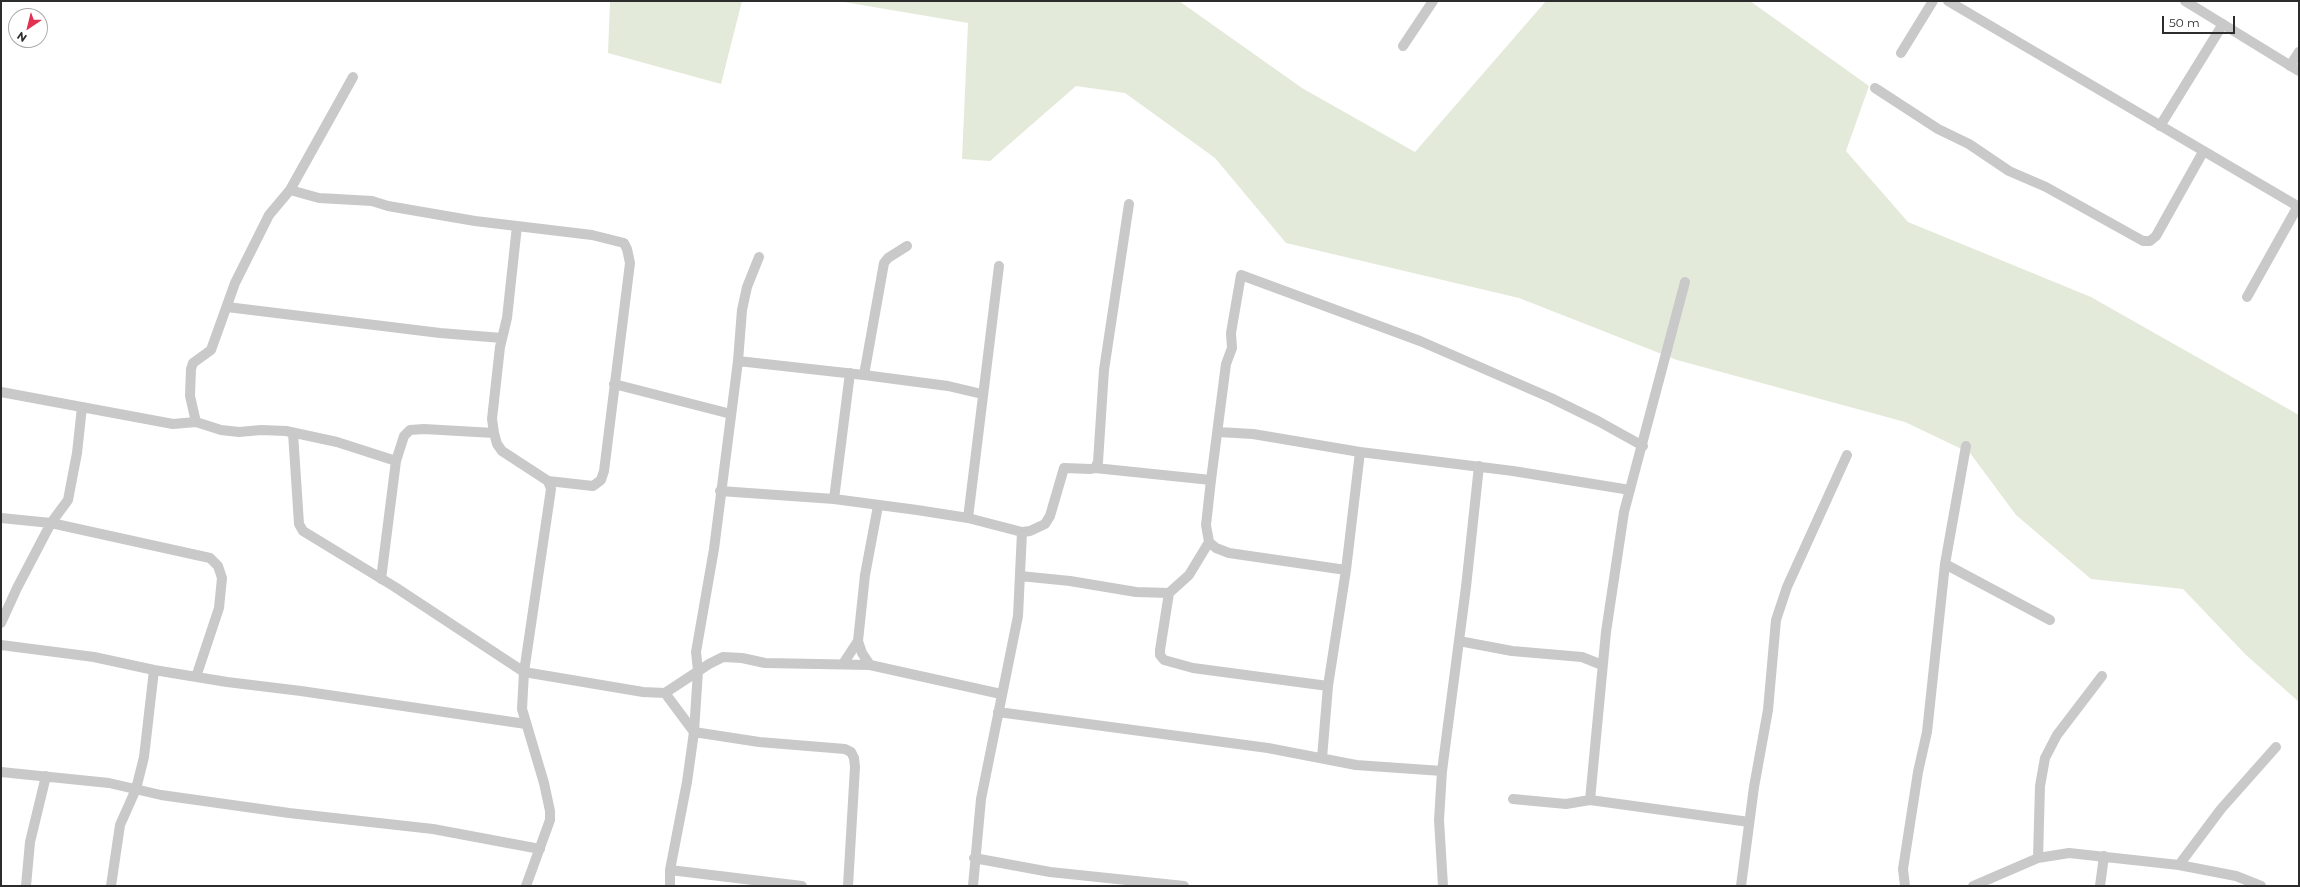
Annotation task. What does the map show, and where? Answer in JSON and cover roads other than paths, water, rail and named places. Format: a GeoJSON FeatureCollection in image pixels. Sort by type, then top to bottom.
{"type":"FeatureCollection","features":[{"type":"Feature","properties":{"kind":"street"},"geometry":{"type":"LineString","coordinates":[[1402,46],[1433,1]]}},
{"type":"Feature","properties":{"kind":"street"},"geometry":{"type":"LineString","coordinates":[[1901,54],[1933,1]]}},
{"type":"Feature","properties":{"kind":"street"},"geometry":{"type":"LineString","coordinates":[[1948,1],[2298,207],[2247,298]]}},
{"type":"Feature","properties":{"kind":"street"},"geometry":{"type":"LineString","coordinates":[[2185,1],[2295,68],[2299,52]]}},
{"type":"Feature","properties":{"kind":"street"},"geometry":{"type":"LineString","coordinates":[[2160,126],[2223,24]]}},
{"type":"Feature","properties":{"kind":"street"},"geometry":{"type":"LineString","coordinates":[[196,422],[190,396],[191,369],[193,363],[211,350],[235,283],[269,215],[290,190],[353,77]]}},
{"type":"Feature","properties":{"kind":"street"},"geometry":{"type":"LineString","coordinates":[[1875,88],[1938,129],[1969,144],[2008,171],[2046,187],[2143,241],[2150,241],[2156,236],[2203,152]]}},
{"type":"Feature","properties":{"kind":"street"},"geometry":{"type":"LineString","coordinates":[[290,190],[319,198],[372,201],[388,206],[468,220],[592,235],[624,243],[630,263],[604,471],[601,480],[593,486],[548,481],[502,451],[497,444],[492,419],[502,338],[507,318],[517,226]]}},
{"type":"Feature","properties":{"kind":"street"},"geometry":{"type":"LineString","coordinates":[[1095,468],[1098,462],[1104,370],[1129,204]]}},
{"type":"Feature","properties":{"kind":"street"},"geometry":{"type":"LineString","coordinates":[[864,375],[884,263],[888,258],[908,246]]}},
{"type":"Feature","properties":{"kind":"street"},"geometry":{"type":"LineString","coordinates":[[670,886],[670,870],[687,782],[694,732],[698,670],[696,652],[707,592],[738,362],[742,310],[747,287],[759,257]]}},
{"type":"Feature","properties":{"kind":"street"},"geometry":{"type":"LineString","coordinates":[[968,518],[982,394],[999,266]]}},
{"type":"Feature","properties":{"kind":"street"},"geometry":{"type":"LineString","coordinates":[[1346,570],[1229,553],[1216,548],[1209,542],[1206,525],[1211,480],[1226,364],[1232,348],[1231,333],[1241,275],[1420,341],[1551,398],[1598,421],[1643,446]]}},
{"type":"Feature","properties":{"kind":"street"},"geometry":{"type":"LineString","coordinates":[[1590,800],[1598,736],[1602,665],[1624,512],[1686,282]]}},
{"type":"Feature","properties":{"kind":"street"},"geometry":{"type":"LineString","coordinates":[[227,307],[440,333],[502,338]]}},
{"type":"Feature","properties":{"kind":"street"},"geometry":{"type":"LineString","coordinates":[[738,362],[850,373],[948,386],[982,394]]}},
{"type":"Feature","properties":{"kind":"street"},"geometry":{"type":"LineString","coordinates":[[834,499],[850,373]]}},
{"type":"Feature","properties":{"kind":"street"},"geometry":{"type":"LineString","coordinates":[[614,384],[731,414]]}},
{"type":"Feature","properties":{"kind":"street"},"geometry":{"type":"LineString","coordinates":[[1,392],[174,424],[196,422],[233,431],[261,430],[293,433],[337,442],[396,461]]}},
{"type":"Feature","properties":{"kind":"street"},"geometry":{"type":"LineString","coordinates":[[1,624],[17,588],[52,523],[68,500],[82,407]]}},
{"type":"Feature","properties":{"kind":"street"},"geometry":{"type":"LineString","coordinates":[[381,579],[396,461],[404,436],[410,430],[424,429],[494,433]]}},
{"type":"Feature","properties":{"kind":"street"},"geometry":{"type":"LineString","coordinates":[[1218,432],[1253,434],[1360,452],[1479,466],[1630,490]]}},
{"type":"Feature","properties":{"kind":"street"},"geometry":{"type":"LineString","coordinates":[[293,433],[299,524],[303,530],[312,538],[381,579],[524,672],[643,692],[665,693],[698,670],[723,657],[742,658],[765,662],[870,665],[1001,694]]}},
{"type":"Feature","properties":{"kind":"street"},"geometry":{"type":"LineString","coordinates":[[1905,886],[1903,870],[1918,772],[1927,732],[1945,564],[1966,446]]}},
{"type":"Feature","properties":{"kind":"street"},"geometry":{"type":"LineString","coordinates":[[1322,758],[1328,686],[1346,570],[1360,452]]}},
{"type":"Feature","properties":{"kind":"street"},"geometry":{"type":"LineString","coordinates":[[1741,886],[1749,822],[1768,710],[1776,620],[1788,587],[1846,455]]}},
{"type":"Feature","properties":{"kind":"street"},"geometry":{"type":"LineString","coordinates":[[1443,886],[1439,820],[1442,771],[1459,641],[1479,466]]}},
{"type":"Feature","properties":{"kind":"street"},"geometry":{"type":"LineString","coordinates":[[720,491],[834,499],[968,518],[1022,532],[1030,532],[1045,524],[1050,516],[1064,468],[1095,468],[1211,480]]}},
{"type":"Feature","properties":{"kind":"street"},"geometry":{"type":"LineString","coordinates":[[526,886],[550,820],[550,811],[522,709],[524,672],[551,489],[548,481]]}},
{"type":"Feature","properties":{"kind":"street"},"geometry":{"type":"LineString","coordinates":[[870,665],[862,653],[858,641],[865,575],[878,506]]}},
{"type":"Feature","properties":{"kind":"street"},"geometry":{"type":"LineString","coordinates":[[1,518],[52,523],[210,558],[218,566],[222,578],[219,608],[196,677]]}},
{"type":"Feature","properties":{"kind":"street"},"geometry":{"type":"LineString","coordinates":[[973,886],[974,858],[981,799],[1001,694],[1018,616],[1022,532]]}},
{"type":"Feature","properties":{"kind":"street"},"geometry":{"type":"LineString","coordinates":[[1209,542],[1189,575],[1168,593],[1160,650],[1160,655],[1164,660],[1193,668],[1328,686]]}},
{"type":"Feature","properties":{"kind":"street"},"geometry":{"type":"LineString","coordinates":[[1945,564],[2050,620]]}},
{"type":"Feature","properties":{"kind":"street"},"geometry":{"type":"LineString","coordinates":[[1020,576],[1070,581],[1136,592],[1168,593]]}},
{"type":"Feature","properties":{"kind":"street"},"geometry":{"type":"LineString","coordinates":[[843,664],[858,641]]}},
{"type":"Feature","properties":{"kind":"street"},"geometry":{"type":"LineString","coordinates":[[1459,641],[1512,651],[1582,657],[1602,665]]}},
{"type":"Feature","properties":{"kind":"street"},"geometry":{"type":"LineString","coordinates":[[1,645],[94,657],[154,670],[196,677],[526,724]]}},
{"type":"Feature","properties":{"kind":"street"},"geometry":{"type":"LineString","coordinates":[[110,886],[120,825],[136,789],[144,757],[154,670]]}},
{"type":"Feature","properties":{"kind":"street"},"geometry":{"type":"LineString","coordinates":[[2038,858],[2040,786],[2045,758],[2057,735],[2102,676]]}},
{"type":"Feature","properties":{"kind":"street"},"geometry":{"type":"LineString","coordinates":[[665,693],[694,732],[759,742],[845,749],[851,752],[854,758],[855,767],[848,886]]}},
{"type":"Feature","properties":{"kind":"street"},"geometry":{"type":"LineString","coordinates":[[998,712],[1268,748],[1380,768],[1442,771]]}},
{"type":"Feature","properties":{"kind":"street"},"geometry":{"type":"LineString","coordinates":[[2179,866],[2220,809],[2276,747]]}},
{"type":"Feature","properties":{"kind":"street"},"geometry":{"type":"LineString","coordinates":[[1,772],[109,783],[161,795],[289,813],[432,829],[540,849]]}},
{"type":"Feature","properties":{"kind":"street"},"geometry":{"type":"LineString","coordinates":[[26,886],[30,842],[46,776]]}},
{"type":"Feature","properties":{"kind":"street"},"geometry":{"type":"LineString","coordinates":[[1513,799],[1566,804],[1590,800],[1749,822]]}},
{"type":"Feature","properties":{"kind":"street"},"geometry":{"type":"LineString","coordinates":[[1973,886],[2038,858],[2069,853],[2179,866],[2261,886]]}},
{"type":"Feature","properties":{"kind":"street"},"geometry":{"type":"LineString","coordinates":[[2100,886],[2104,856]]}},
{"type":"Feature","properties":{"kind":"street"},"geometry":{"type":"LineString","coordinates":[[974,858],[1050,872],[1184,886]]}},
{"type":"Feature","properties":{"kind":"street"},"geometry":{"type":"LineString","coordinates":[[670,870],[802,886]]}}]}
